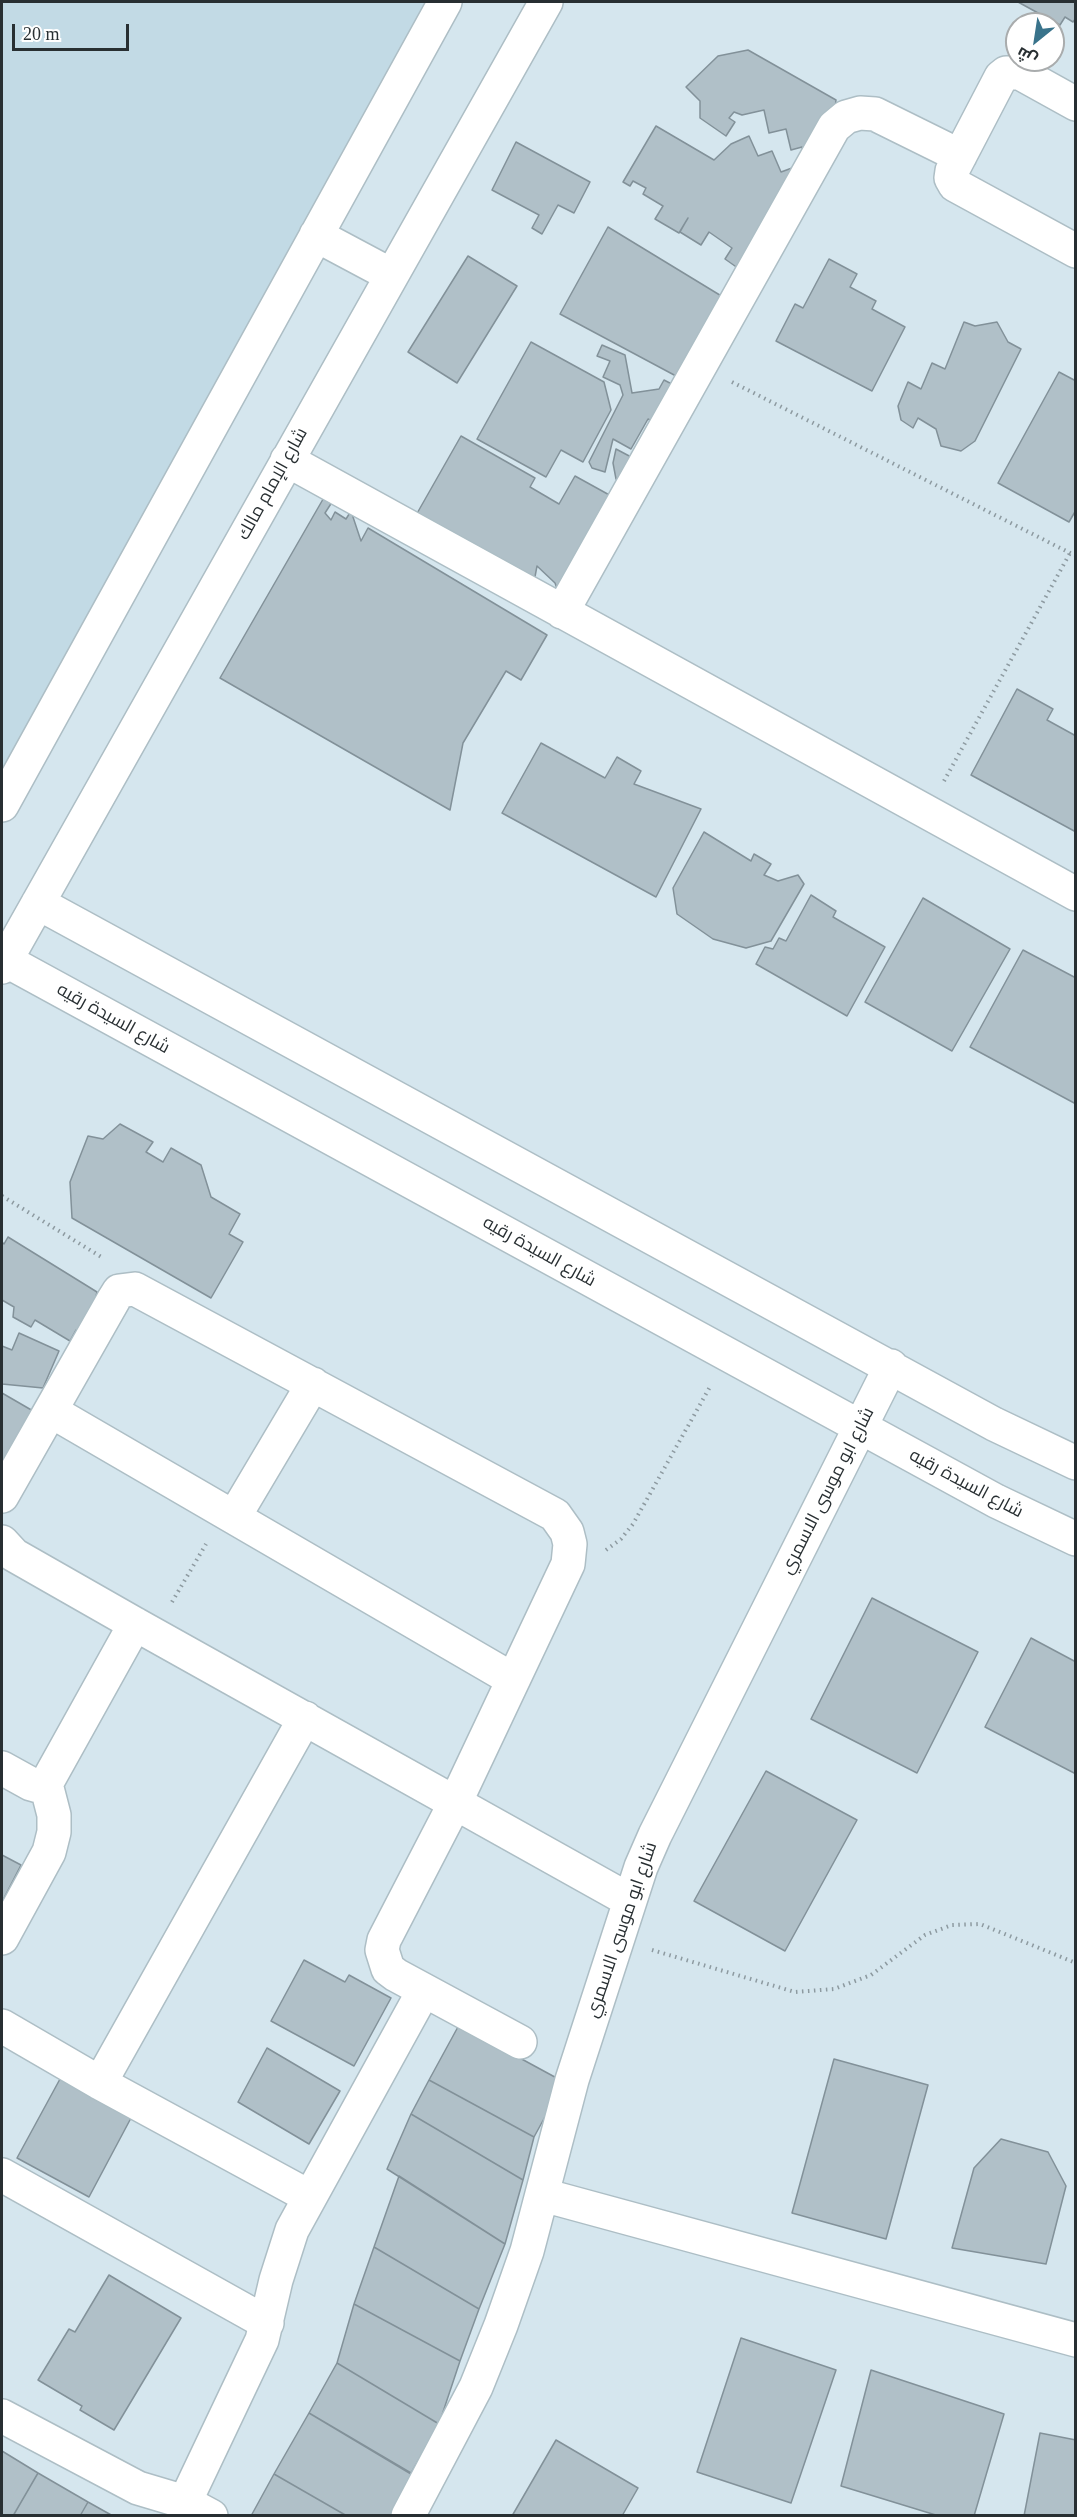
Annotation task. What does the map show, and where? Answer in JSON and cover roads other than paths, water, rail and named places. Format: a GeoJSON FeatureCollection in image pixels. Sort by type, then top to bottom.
{"type":"FeatureCollection","features":[{"type":"Feature","properties":{"kind":"street"},"geometry":{"type":"LineString","coordinates":[[2,805],[445,2]]}},
{"type":"Feature","properties":{"kind":"street","name":"شارع الإمام مالك"},"geometry":{"type":"LineString","coordinates":[[4,964],[546,2]]}},
{"type":"Feature","properties":{"kind":"street"},"geometry":{"type":"LineString","coordinates":[[1076,104],[1020,74],[1006,73],[1001,77],[952,171],[951,178],[955,185],[1076,251]]}},
{"type":"Feature","properties":{"kind":"street"},"geometry":{"type":"LineString","coordinates":[[562,612],[834,127],[846,117],[860,113],[875,114],[960,156]]}},
{"type":"Feature","properties":{"kind":"street"},"geometry":{"type":"LineString","coordinates":[[316,235],[391,275]]}},
{"type":"Feature","properties":{"kind":"street"},"geometry":{"type":"LineString","coordinates":[[287,460],[1076,894]]}},
{"type":"Feature","properties":{"kind":"street"},"geometry":{"type":"LineString","coordinates":[[38,903],[994,1424],[1076,1463]]}},
{"type":"Feature","properties":{"kind":"street","name":"شارع السيدة رقيه"},"geometry":{"type":"LineString","coordinates":[[4,964],[996,1501],[1076,1539]]}},
{"type":"Feature","properties":{"kind":"street"},"geometry":{"type":"LineString","coordinates":[[2,1496],[114,1299],[119,1292],[135,1289],[555,1515],[567,1532],[570,1544],[567,1564],[455,1803],[384,1940],[382,1950],[388,1969],[423,1992],[520,2042]]}},
{"type":"Feature","properties":{"kind":"street","name":"شارع ابو موسى الاسمري"},"geometry":{"type":"LineString","coordinates":[[408,2516],[446,2446],[480,2376],[501,2325],[527,2251],[572,2080],[616,1940],[655,1835],[891,1366]]}},
{"type":"Feature","properties":{"kind":"street"},"geometry":{"type":"LineString","coordinates":[[234,1517],[314,1384]]}},
{"type":"Feature","properties":{"kind":"street"},"geometry":{"type":"LineString","coordinates":[[51,1411],[512,1679]]}},
{"type":"Feature","properties":{"kind":"street"},"geometry":{"type":"LineString","coordinates":[[2,1545],[14,1555],[144,1629],[630,1900]]}},
{"type":"Feature","properties":{"kind":"street"},"geometry":{"type":"LineString","coordinates":[[2,1768],[31,1784],[38,1786],[46,1784],[144,1629]]}},
{"type":"Feature","properties":{"kind":"street"},"geometry":{"type":"LineString","coordinates":[[100,2083],[305,1718]]}},
{"type":"Feature","properties":{"kind":"street"},"geometry":{"type":"LineString","coordinates":[[2,1938],[49,1852],[54,1832],[54,1815],[46,1784]]}},
{"type":"Feature","properties":{"kind":"street"},"geometry":{"type":"LineString","coordinates":[[2,2416],[138,2488],[199,2511],[262,2340],[276,2280],[292,2230],[308,2196],[423,1992]]}},
{"type":"Feature","properties":{"kind":"street"},"geometry":{"type":"LineString","coordinates":[[2,2026],[100,2083],[308,2196]]}},
{"type":"Feature","properties":{"kind":"street"},"geometry":{"type":"LineString","coordinates":[[2,2175],[267,2323]]}},
{"type":"Feature","properties":{"kind":"street"},"geometry":{"type":"LineString","coordinates":[[543,2195],[1076,2340]]}}]}
